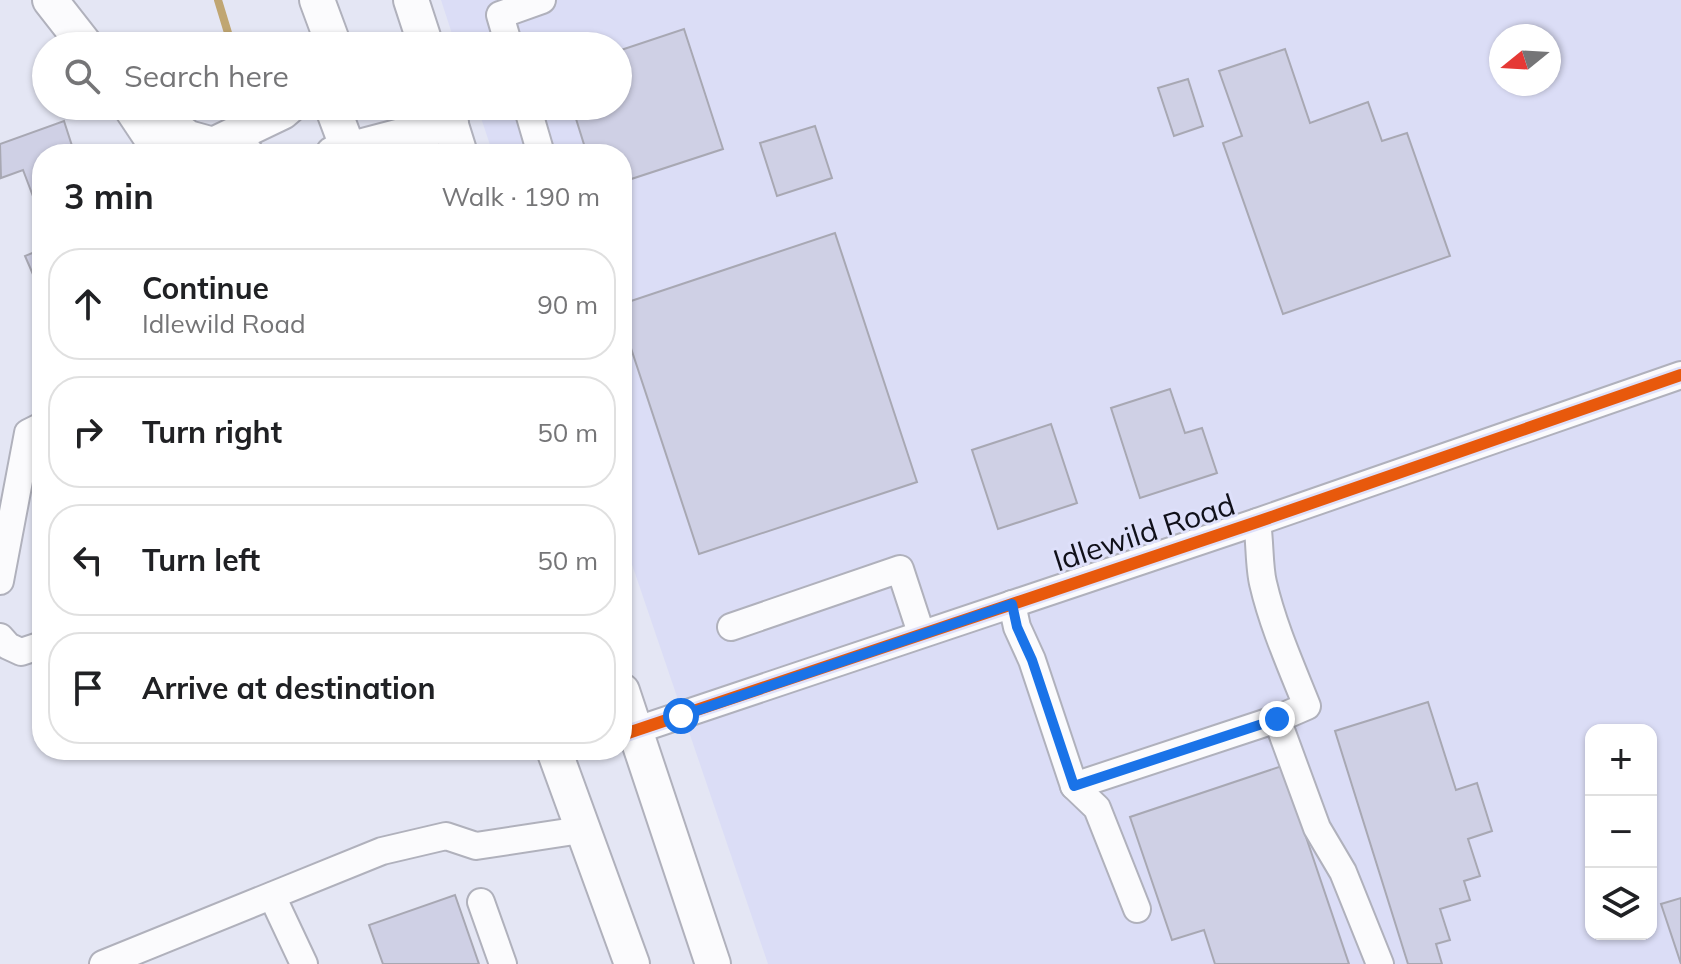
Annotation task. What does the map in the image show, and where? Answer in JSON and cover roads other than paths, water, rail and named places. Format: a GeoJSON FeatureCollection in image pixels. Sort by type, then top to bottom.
{"type":"FeatureCollection","features":[{"type":"Feature","properties":{"kind":"main road"},"geometry":{"type":"LineString","coordinates":[[50,0],[75,32]]}},
{"type":"Feature","properties":{"kind":"main road"},"geometry":{"type":"LineString","coordinates":[[294,0],[306,32]]}},
{"type":"Feature","properties":{"kind":"main road"},"geometry":{"type":"LineString","coordinates":[[317,0],[329,32]]}},
{"type":"Feature","properties":{"kind":"main road"},"geometry":{"type":"LineString","coordinates":[[411,0],[421,32]]}},
{"type":"Feature","properties":{"kind":"main road"},"geometry":{"type":"LineString","coordinates":[[139,120],[155,144]]}},
{"type":"Feature","properties":{"kind":"main road"},"geometry":{"type":"LineString","coordinates":[[164,120],[188,138],[205,144]]}},
{"type":"Feature","properties":{"kind":"main road"},"geometry":{"type":"LineString","coordinates":[[215,144],[265,120]]}},
{"type":"Feature","properties":{"kind":"main road"},"geometry":{"type":"LineString","coordinates":[[337,120],[345,144]]}},
{"type":"Feature","properties":{"kind":"main road"},"geometry":{"type":"LineString","coordinates":[[385,144],[452,128]]}},
{"type":"Feature","properties":{"kind":"main road"},"geometry":{"type":"LineString","coordinates":[[632,744],[713,964]]}},
{"type":"Feature","properties":{"kind":"main road"},"geometry":{"type":"LineString","coordinates":[[557,760],[632,964]]}},
{"type":"Feature","properties":{"kind":"street"},"geometry":{"type":"LineString","coordinates":[[505,32],[497,8],[542,0]]}},
{"type":"Feature","properties":{"kind":"street"},"geometry":{"type":"LineString","coordinates":[[531,120],[538,144]]}},
{"type":"Feature","properties":{"kind":"street","name":"Idlewild Road"},"geometry":{"type":"LineString","coordinates":[[632,732],[1257,522],[1681,375]]}},
{"type":"Feature","properties":{"kind":"street"},"geometry":{"type":"LineString","coordinates":[[0,581],[28,433],[32,431]]}},
{"type":"Feature","properties":{"kind":"street"},"geometry":{"type":"LineString","coordinates":[[1074,786],[1277,719],[1307,706],[1282,645],[1262,579],[1257,522]]}},
{"type":"Feature","properties":{"kind":"street"},"geometry":{"type":"LineString","coordinates":[[731,627],[900,569],[921,633]]}},
{"type":"Feature","properties":{"kind":"street"},"geometry":{"type":"LineString","coordinates":[[1012,604],[1017,627],[1032,660],[1074,786],[1097,808],[1137,909]]}},
{"type":"Feature","properties":{"kind":"street"},"geometry":{"type":"LineString","coordinates":[[0,637],[8,646],[21,652],[32,648]]}},
{"type":"Feature","properties":{"kind":"street"},"geometry":{"type":"LineString","coordinates":[[1277,719],[1317,828],[1343,872],[1380,964]]}},
{"type":"Feature","properties":{"kind":"street"},"geometry":{"type":"LineString","coordinates":[[103,964],[382,851],[446,836],[476,846],[581,830]]}},
{"type":"Feature","properties":{"kind":"street"},"geometry":{"type":"LineString","coordinates":[[272,896],[304,964]]}},
{"type":"Feature","properties":{"kind":"street"},"geometry":{"type":"LineString","coordinates":[[481,902],[503,964]]}},
{"type":"Feature","properties":{"kind":"waterway"},"geometry":{"type":"LineString","coordinates":[[218,0],[228,32]]}}]}
